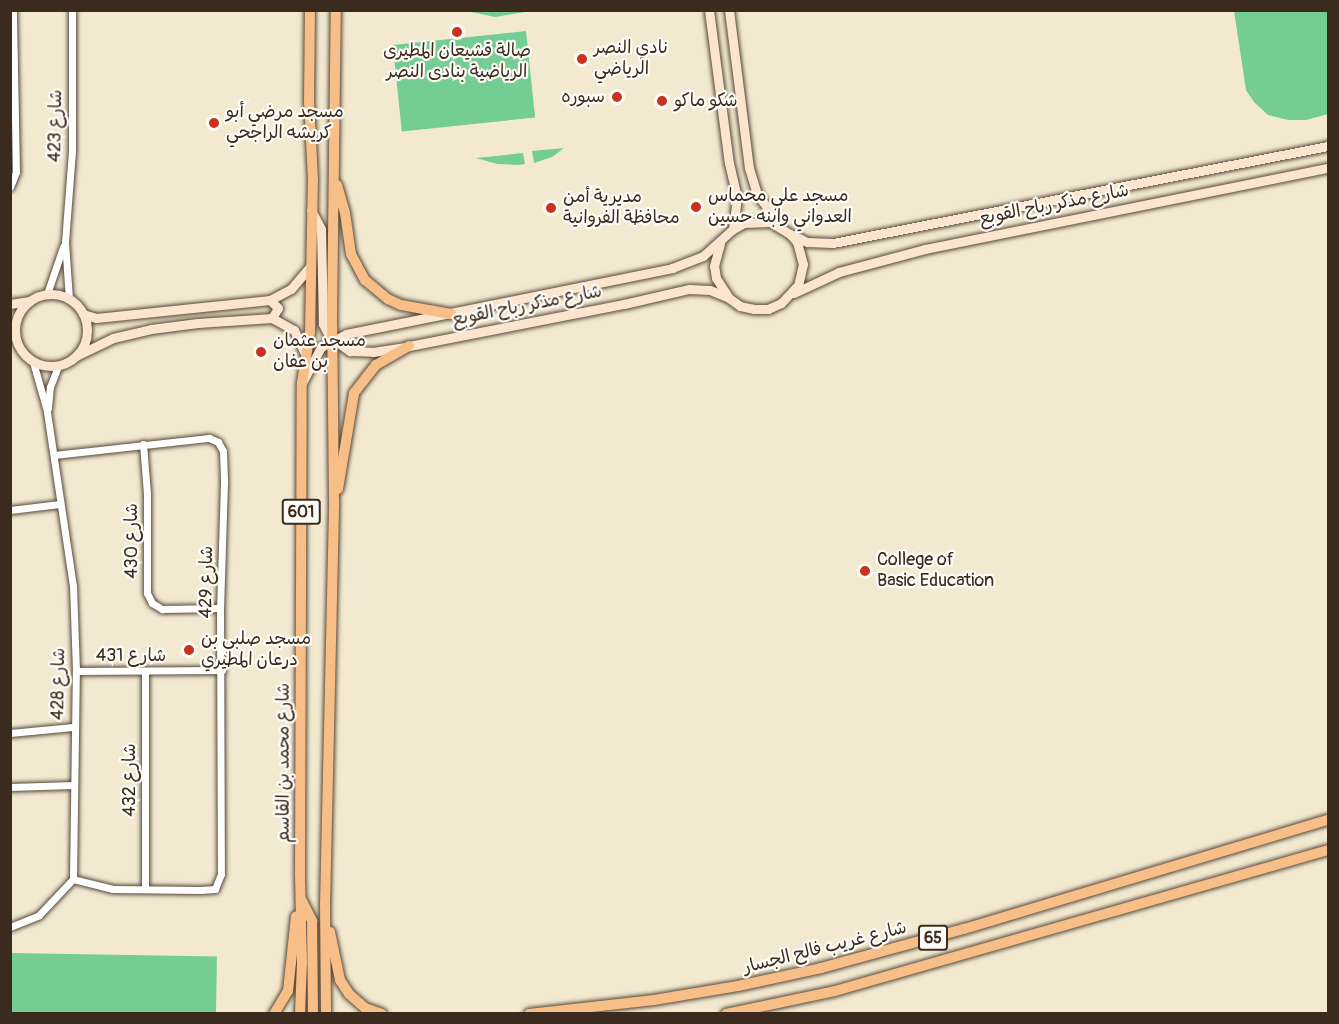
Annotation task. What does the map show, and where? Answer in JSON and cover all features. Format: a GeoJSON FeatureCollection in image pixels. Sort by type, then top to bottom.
{"type":"FeatureCollection","features":[{"type":"Feature","properties":{"kind":"main road","name":"شارع محمد بن القاسم"},"geometry":{"type":"LineString","coordinates":[[300,1014],[303,963],[300,899],[302,383],[310,332],[313,180],[309,118],[310,10]]}},
{"type":"Feature","properties":{"kind":"main road","name":"601"},"geometry":{"type":"LineString","coordinates":[[326,1014],[325,906],[334,501],[336,10]]}},
{"type":"Feature","properties":{"kind":"main road"},"geometry":{"type":"LineString","coordinates":[[335,179],[343,202],[351,254],[365,280],[375,290],[401,305],[451,314]]}},
{"type":"Feature","properties":{"kind":"main road"},"geometry":{"type":"LineString","coordinates":[[334,501],[345,460],[348,415],[354,393],[376,365],[409,346]]}},
{"type":"Feature","properties":{"kind":"main road","name":"شارع غريب فالح الجسار"},"geometry":{"type":"LineString","coordinates":[[529,1014],[665,998],[738,986],[843,962],[964,929],[1329,820]]}},
{"type":"Feature","properties":{"kind":"main road","name":"65"},"geometry":{"type":"LineString","coordinates":[[726,1014],[835,991],[1329,850]]}},
{"type":"Feature","properties":{"kind":"main road"},"geometry":{"type":"LineString","coordinates":[[274,1014],[288,991],[300,874]]}},
{"type":"Feature","properties":{"kind":"main road"},"geometry":{"type":"LineString","coordinates":[[300,899],[312,921],[313,1014]]}},
{"type":"Feature","properties":{"kind":"main road"},"geometry":{"type":"LineString","coordinates":[[325,906],[340,980],[349,994],[366,1008],[382,1014]]}},
{"type":"Feature","properties":{"kind":"street"},"geometry":{"type":"LineString","coordinates":[[10,187],[16,172],[14,10]]}},
{"type":"Feature","properties":{"kind":"street","name":"شارع 423"},"geometry":{"type":"LineString","coordinates":[[69,299],[65,242],[72,151],[72,10]]}},
{"type":"Feature","properties":{"kind":"street"},"geometry":{"type":"LineString","coordinates":[[709,10],[729,163],[737,198],[733,229]]}},
{"type":"Feature","properties":{"kind":"street"},"geometry":{"type":"LineString","coordinates":[[729,10],[748,168],[764,206],[797,242],[803,264],[798,285],[792,294],[768,309],[740,306],[729,298],[716,278],[714,266],[720,243],[733,229],[757,221],[781,227]]}},
{"type":"Feature","properties":{"kind":"street","name":"شارع مذكر رباح القوبع"},"geometry":{"type":"LineString","coordinates":[[790,234],[807,242],[833,243],[1329,146]]}},
{"type":"Feature","properties":{"kind":"street","name":"شارع مذكر رباح القوبع"},"geometry":{"type":"LineString","coordinates":[[792,294],[854,267],[966,239],[1329,168]]}},
{"type":"Feature","properties":{"kind":"street"},"geometry":{"type":"LineString","coordinates":[[311,210],[317,219],[322,235],[323,324],[334,340]]}},
{"type":"Feature","properties":{"kind":"street","name":"شارع 423"},"geometry":{"type":"LineString","coordinates":[[47,294],[65,242]]}},
{"type":"Feature","properties":{"kind":"street","name":"شارع مذكر رباح القوبع"},"geometry":{"type":"LineString","coordinates":[[302,383],[310,373],[317,351],[334,340],[363,329],[451,314],[672,268],[703,256],[720,243]]}},
{"type":"Feature","properties":{"kind":"street"},"geometry":{"type":"LineString","coordinates":[[10,304],[30,301],[47,294],[69,299],[84,314],[96,318],[270,300],[291,289],[310,266]]}},
{"type":"Feature","properties":{"kind":"street","name":"شارع مذكر رباح القوبع"},"geometry":{"type":"LineString","coordinates":[[334,340],[344,349],[357,352],[409,346],[690,289],[710,290],[729,298]]}},
{"type":"Feature","properties":{"kind":"street"},"geometry":{"type":"LineString","coordinates":[[270,300],[278,308],[272,318]]}},
{"type":"Feature","properties":{"kind":"street"},"geometry":{"type":"LineString","coordinates":[[30,301],[17,317],[13,337],[25,356],[33,362],[50,367],[58,366],[113,338],[151,329],[272,318],[294,330],[305,354]]}},
{"type":"Feature","properties":{"kind":"street"},"geometry":{"type":"LineString","coordinates":[[76,357],[87,337],[84,314]]}},
{"type":"Feature","properties":{"kind":"street","name":"شارع 428"},"geometry":{"type":"LineString","coordinates":[[33,362],[47,411],[73,586],[76,671],[73,879]]}},
{"type":"Feature","properties":{"kind":"street","name":"شارع 428"},"geometry":{"type":"LineString","coordinates":[[47,411],[50,387],[58,366]]}},
{"type":"Feature","properties":{"kind":"street","name":"شارع 429"},"geometry":{"type":"LineString","coordinates":[[54,455],[209,438],[218,442],[223,451],[220,608],[221,874],[215,889],[113,889],[73,879]]}},
{"type":"Feature","properties":{"kind":"street","name":"شارع 430"},"geometry":{"type":"LineString","coordinates":[[143,444],[147,494],[147,593],[152,603],[162,609],[220,608]]}},
{"type":"Feature","properties":{"kind":"street"},"geometry":{"type":"LineString","coordinates":[[10,510],[60,504]]}},
{"type":"Feature","properties":{"kind":"street","name":"شارع 431"},"geometry":{"type":"LineString","coordinates":[[76,671],[222,670]]}},
{"type":"Feature","properties":{"kind":"street","name":"شارع 432"},"geometry":{"type":"LineString","coordinates":[[144,889],[146,671]]}},
{"type":"Feature","properties":{"kind":"street"},"geometry":{"type":"LineString","coordinates":[[10,733],[74,728]]}},
{"type":"Feature","properties":{"kind":"street"},"geometry":{"type":"LineString","coordinates":[[10,788],[74,785]]}},
{"type":"Feature","properties":{"kind":"street"},"geometry":{"type":"LineString","coordinates":[[10,927],[39,915],[73,879]]}},
{"type":"Feature","properties":{"kind":"green space"},"geometry":{"type":"Polygon","coordinates":[[[467,11],[531,11],[495,17],[467,11]]]}},
{"type":"Feature","properties":{"kind":"green space"},"geometry":{"type":"Polygon","coordinates":[[[1234,11],[1328,11],[1328,114],[1306,120],[1288,120],[1268,115],[1254,102],[1246,90],[1234,11]]]}},
{"type":"Feature","properties":{"kind":"green space"},"geometry":{"type":"Polygon","coordinates":[[[526,31],[535,118],[402,132],[393,45],[526,31]]]}},
{"type":"Feature","properties":{"kind":"green space"},"geometry":{"type":"Polygon","coordinates":[[[564,148],[552,157],[534,163],[532,151],[564,148]]]}},
{"type":"Feature","properties":{"kind":"green space"},"geometry":{"type":"Polygon","coordinates":[[[523,153],[525,164],[518,165],[497,164],[476,158],[523,153]]]}},
{"type":"Feature","properties":{"kind":"green space"},"geometry":{"type":"Polygon","coordinates":[[[11,953],[217,957],[216,1014],[10,1013],[11,953]]]}},
{"type":"Feature","properties":{"kind":"place","name":"صالة قشيعان المطيرى الرياضية بنادى النصر"},"geometry":{"type":"Point","coordinates":[457,32]}},
{"type":"Feature","properties":{"kind":"place","name":"نادي النصر الرياضي"},"geometry":{"type":"Point","coordinates":[582,59]}},
{"type":"Feature","properties":{"kind":"place","name":"سبوره"},"geometry":{"type":"Point","coordinates":[617,97]}},
{"type":"Feature","properties":{"kind":"place","name":"شكو ماكو"},"geometry":{"type":"Point","coordinates":[662,101]}},
{"type":"Feature","properties":{"kind":"place","name":"مسجد مرضي أبو كريشه الراجحي"},"geometry":{"type":"Point","coordinates":[214,123]}},
{"type":"Feature","properties":{"kind":"place","name":"مسجد علي محماس العدواني وابنه حسين"},"geometry":{"type":"Point","coordinates":[696,207]}},
{"type":"Feature","properties":{"kind":"place","name":"مديرية أمن محافظة الفروانية"},"geometry":{"type":"Point","coordinates":[551,208]}},
{"type":"Feature","properties":{"kind":"place","name":"مسجد عثمان بن عفان"},"geometry":{"type":"Point","coordinates":[261,352]}},
{"type":"Feature","properties":{"kind":"place","name":"College of Basic Education"},"geometry":{"type":"Point","coordinates":[865,571]}},
{"type":"Feature","properties":{"kind":"place","name":"مسجد صلبي بن درعان المطيري"},"geometry":{"type":"Point","coordinates":[189,650]}}]}
